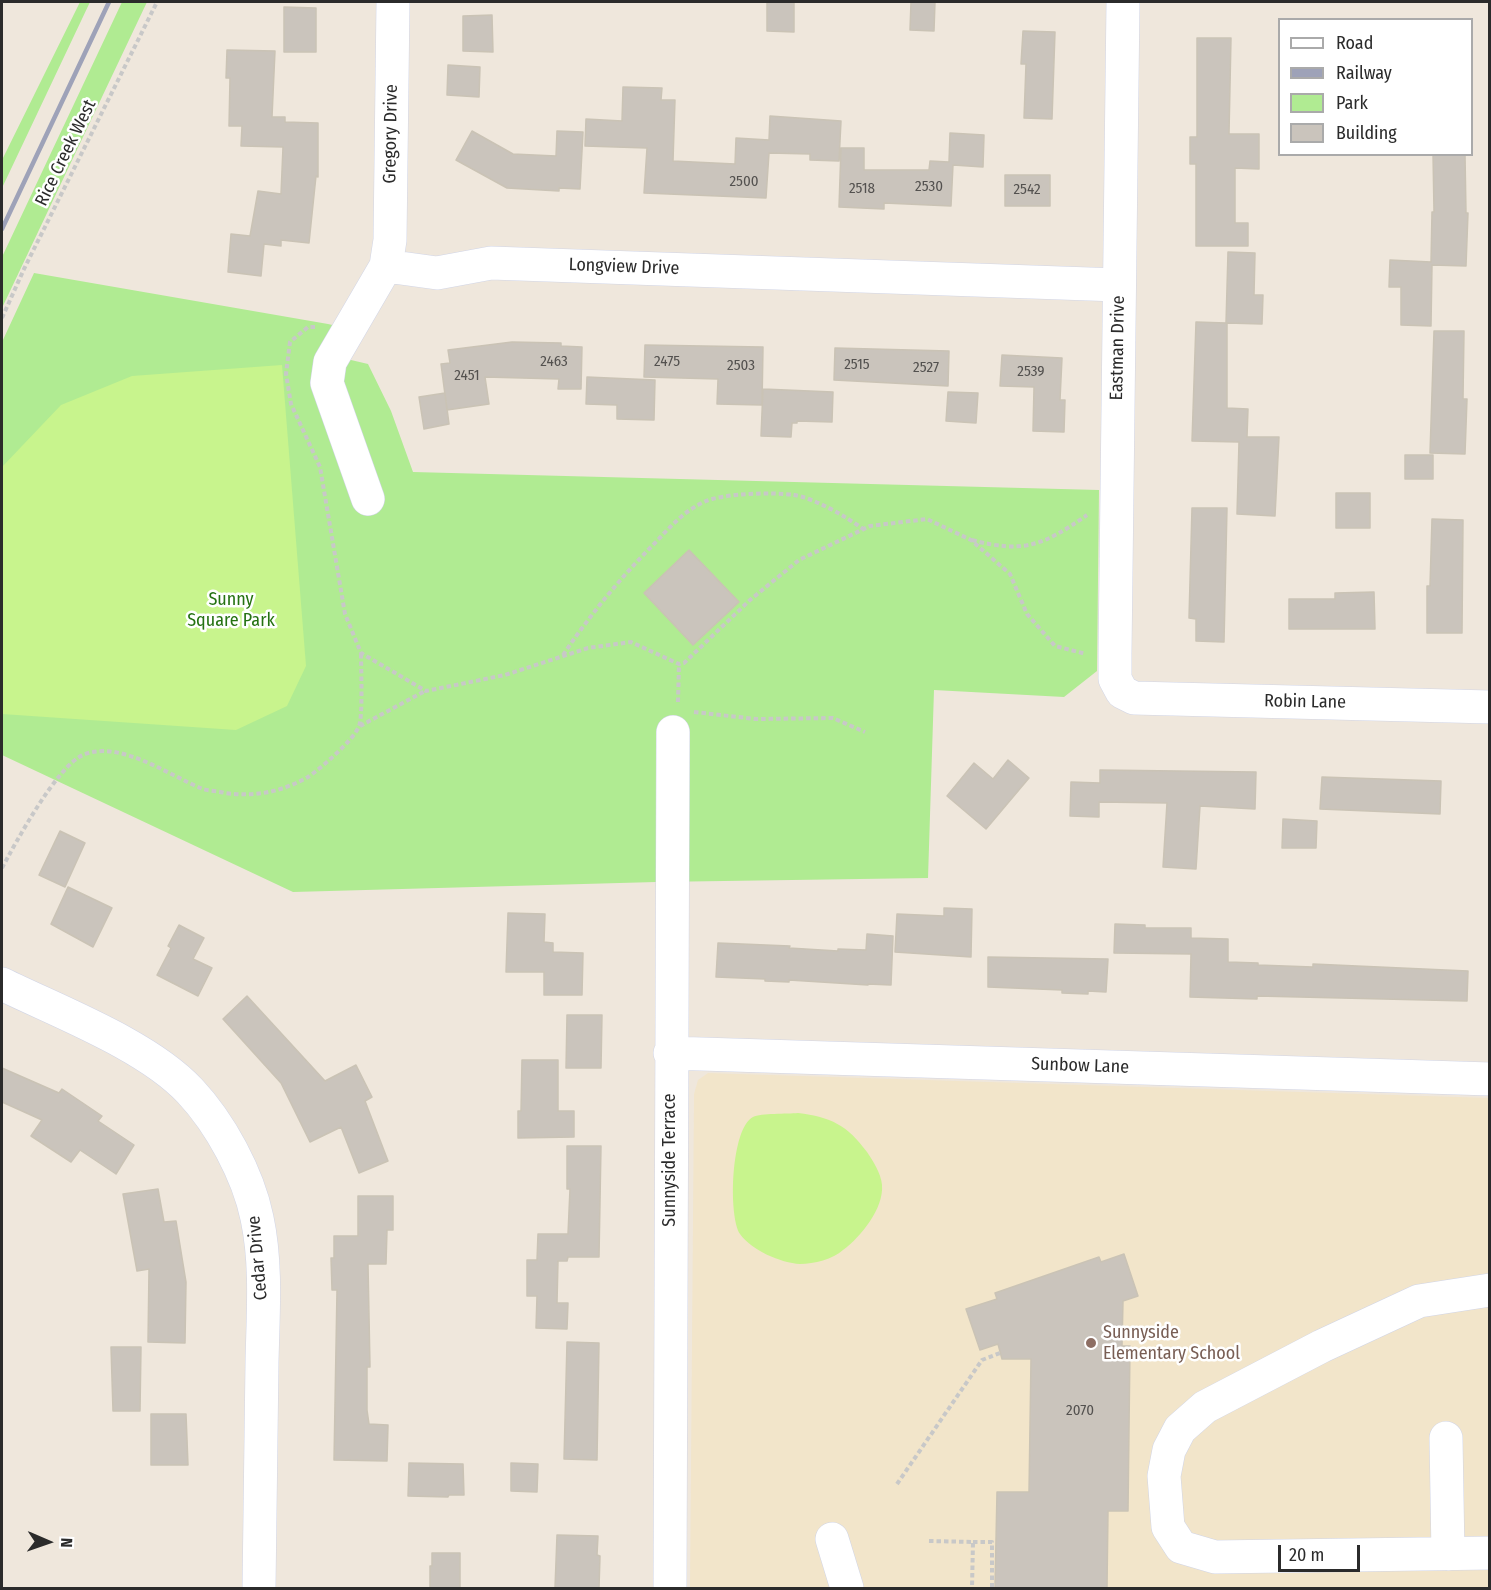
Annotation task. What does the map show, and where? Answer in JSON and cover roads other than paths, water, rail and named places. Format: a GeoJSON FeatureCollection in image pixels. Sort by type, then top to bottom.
{"type":"FeatureCollection","features":[{"type":"Feature","properties":{"kind":"street","name":"Gregory Drive"},"geometry":{"type":"LineString","coordinates":[[386,266],[390,240],[393,2]]}},
{"type":"Feature","properties":{"kind":"street","name":"Eastman Drive"},"geometry":{"type":"LineString","coordinates":[[1122,692],[1115,679],[1115,653],[1123,2]]}},
{"type":"Feature","properties":{"kind":"street","name":"Longview Drive"},"geometry":{"type":"LineString","coordinates":[[386,266],[437,273],[491,263],[1118,285]]}},
{"type":"Feature","properties":{"kind":"street"},"geometry":{"type":"LineString","coordinates":[[368,499],[327,383],[330,362],[386,266]]}},
{"type":"Feature","properties":{"kind":"street","name":"Robin Lane"},"geometry":{"type":"LineString","coordinates":[[1122,692],[1134,698],[1490,707]]}},
{"type":"Feature","properties":{"kind":"street","name":"Sunnyside Terrace"},"geometry":{"type":"LineString","coordinates":[[670,1588],[670,1053],[675,722]]}},
{"type":"Feature","properties":{"kind":"street","name":"Cedar Drive"},"geometry":{"type":"LineString","coordinates":[[2,984],[118,1040],[154,1061],[190,1090],[221,1132],[242,1172],[257,1217],[263,1271],[260,1588]]}},
{"type":"Feature","properties":{"kind":"street","name":"Sunbow Lane"},"geometry":{"type":"LineString","coordinates":[[670,1053],[1490,1079]]}},
{"type":"Feature","properties":{"kind":"street"},"geometry":{"type":"LineString","coordinates":[[1490,1290],[1419,1301],[1322,1346],[1206,1407],[1180,1429],[1169,1450],[1164,1476],[1168,1527],[1180,1547],[1215,1557],[1490,1554]]}},
{"type":"Feature","properties":{"kind":"street"},"geometry":{"type":"LineString","coordinates":[[1446,1438],[1448,1554]]}},
{"type":"Feature","properties":{"kind":"street"},"geometry":{"type":"LineString","coordinates":[[832,1539],[847,1588]]}},
{"type":"Feature","properties":{"kind":"railway"},"geometry":{"type":"LineString","coordinates":[[2,229],[109,2]]}},
{"type":"Feature","properties":{"kind":"place","name":"Sunnyside Elementary School"},"geometry":{"type":"Point","coordinates":[1091,1343]}},
{"type":"Feature","properties":{"kind":"park label","name":"Sunny Square Park"},"geometry":{"type":"Point","coordinates":[231,610]}}]}
